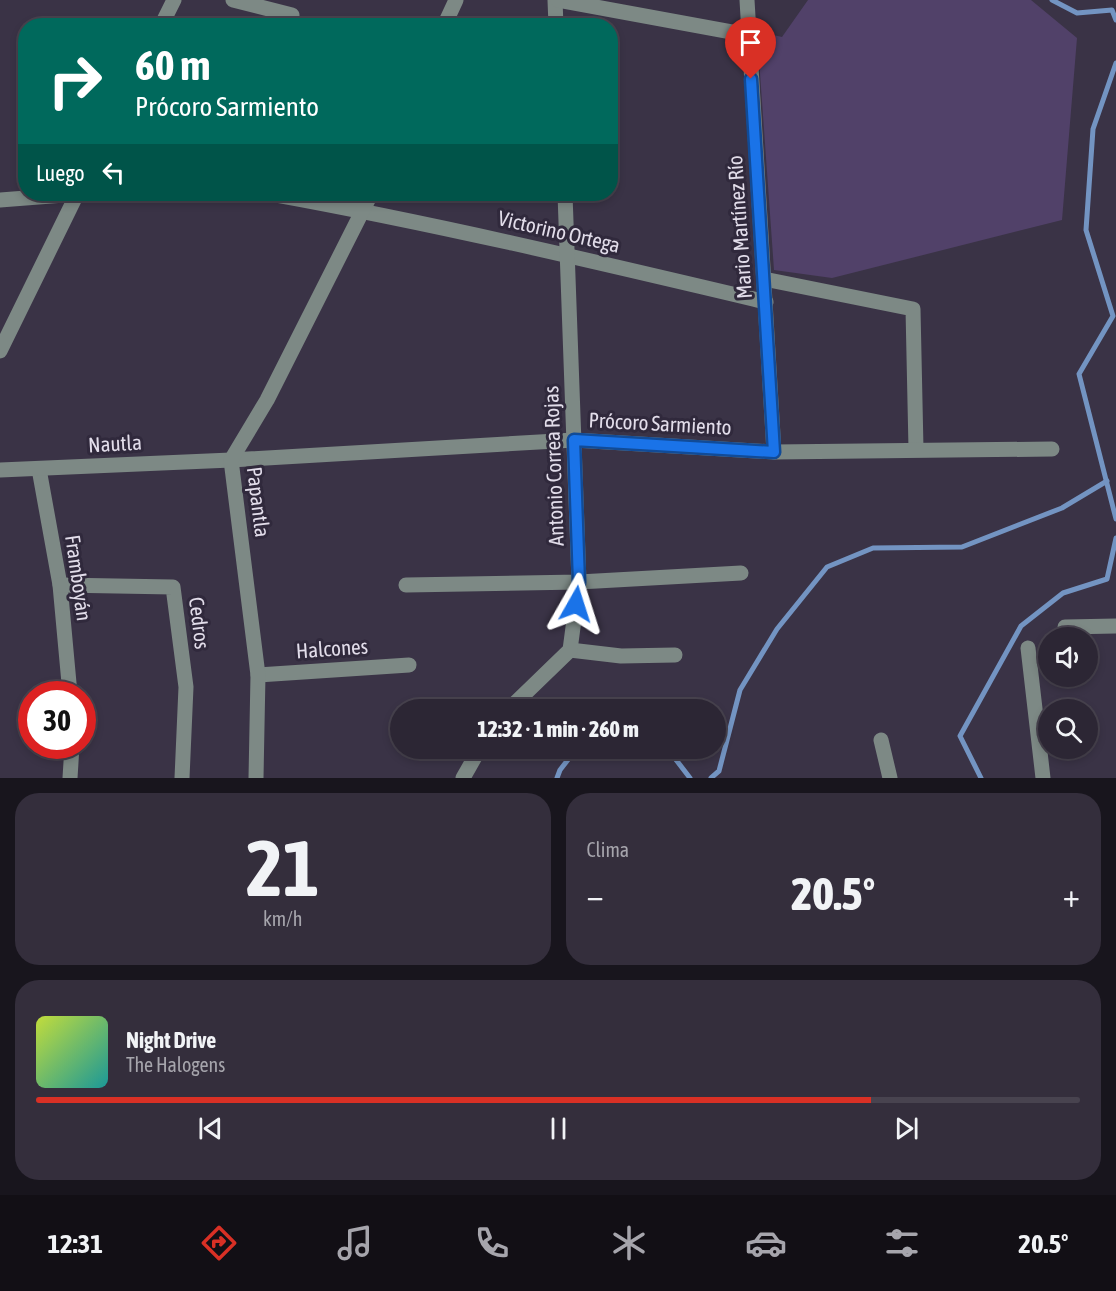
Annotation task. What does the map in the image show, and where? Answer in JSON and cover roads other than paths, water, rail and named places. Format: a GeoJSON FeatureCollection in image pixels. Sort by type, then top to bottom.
{"type":"FeatureCollection","features":[{"type":"Feature","properties":{"kind":"street"},"geometry":{"type":"LineString","coordinates":[[165,18],[174,0]]}},
{"type":"Feature","properties":{"kind":"street"},"geometry":{"type":"LineString","coordinates":[[233,0],[292,15]]}},
{"type":"Feature","properties":{"kind":"street"},"geometry":{"type":"LineString","coordinates":[[448,18],[456,0]]}},
{"type":"Feature","properties":{"kind":"street"},"geometry":{"type":"LineString","coordinates":[[556,18],[556,0],[748,35]]}},
{"type":"Feature","properties":{"kind":"street","name":"Mario Martínez Río"},"geometry":{"type":"LineString","coordinates":[[747,0],[774,452]]}},
{"type":"Feature","properties":{"kind":"street"},"geometry":{"type":"LineString","coordinates":[[0,200],[18,199]]}},
{"type":"Feature","properties":{"kind":"street"},"geometry":{"type":"LineString","coordinates":[[0,351],[74,201]]}},
{"type":"Feature","properties":{"kind":"street","name":"Victorino Ortega"},"geometry":{"type":"LineString","coordinates":[[312,201],[364,210],[569,255],[766,302]]}},
{"type":"Feature","properties":{"kind":"street","name":"Papantla"},"geometry":{"type":"LineString","coordinates":[[256,778],[258,675],[231,460],[267,400],[368,201]]}},
{"type":"Feature","properties":{"kind":"street","name":"Antonio Correa Rojas"},"geometry":{"type":"LineString","coordinates":[[566,201],[579,582],[570,650]]}},
{"type":"Feature","properties":{"kind":"street"},"geometry":{"type":"LineString","coordinates":[[764,279],[913,309],[916,449]]}},
{"type":"Feature","properties":{"kind":"street","name":"Prócoro Sarmiento"},"geometry":{"type":"LineString","coordinates":[[231,460],[574,440],[774,452],[1052,449]]}},
{"type":"Feature","properties":{"kind":"street","name":"Nautla"},"geometry":{"type":"LineString","coordinates":[[0,470],[231,460]]}},
{"type":"Feature","properties":{"kind":"street","name":"Framboyán"},"geometry":{"type":"LineString","coordinates":[[39,469],[60,585],[69,681]]}},
{"type":"Feature","properties":{"kind":"street"},"geometry":{"type":"LineString","coordinates":[[406,585],[579,582],[741,573]]}},
{"type":"Feature","properties":{"kind":"street","name":"Cedros"},"geometry":{"type":"LineString","coordinates":[[60,585],[173,587],[186,687],[182,778]]}},
{"type":"Feature","properties":{"kind":"street"},"geometry":{"type":"LineString","coordinates":[[1065,627],[1116,626]]}},
{"type":"Feature","properties":{"kind":"street"},"geometry":{"type":"LineString","coordinates":[[1028,648],[1043,778]]}},
{"type":"Feature","properties":{"kind":"street"},"geometry":{"type":"LineString","coordinates":[[519,699],[570,650],[621,656],[675,655]]}},
{"type":"Feature","properties":{"kind":"street","name":"Halcones"},"geometry":{"type":"LineString","coordinates":[[258,675],[409,665]]}},
{"type":"Feature","properties":{"kind":"street"},"geometry":{"type":"LineString","coordinates":[[881,740],[890,778]]}},
{"type":"Feature","properties":{"kind":"street"},"geometry":{"type":"LineString","coordinates":[[70,778],[71,759]]}},
{"type":"Feature","properties":{"kind":"street"},"geometry":{"type":"LineString","coordinates":[[464,778],[474,759]]}},
{"type":"Feature","properties":{"kind":"waterway"},"geometry":{"type":"LineString","coordinates":[[1052,0],[1077,13],[1112,10],[1116,20]]}},
{"type":"Feature","properties":{"kind":"waterway"},"geometry":{"type":"LineString","coordinates":[[1116,63],[1093,129],[1086,230],[1113,316],[1079,374],[1116,519]]}},
{"type":"Feature","properties":{"kind":"waterway"},"geometry":{"type":"LineString","coordinates":[[711,778],[719,771],[740,690],[777,629],[827,567],[873,548],[962,547],[1062,508],[1107,481]]}},
{"type":"Feature","properties":{"kind":"waterway"},"geometry":{"type":"LineString","coordinates":[[981,778],[960,736],[1021,626],[1063,593],[1107,579],[1116,538]]}},
{"type":"Feature","properties":{"kind":"waterway"},"geometry":{"type":"LineString","coordinates":[[557,778],[568,759]]}},
{"type":"Feature","properties":{"kind":"waterway"},"geometry":{"type":"LineString","coordinates":[[675,759],[690,778]]}}]}
